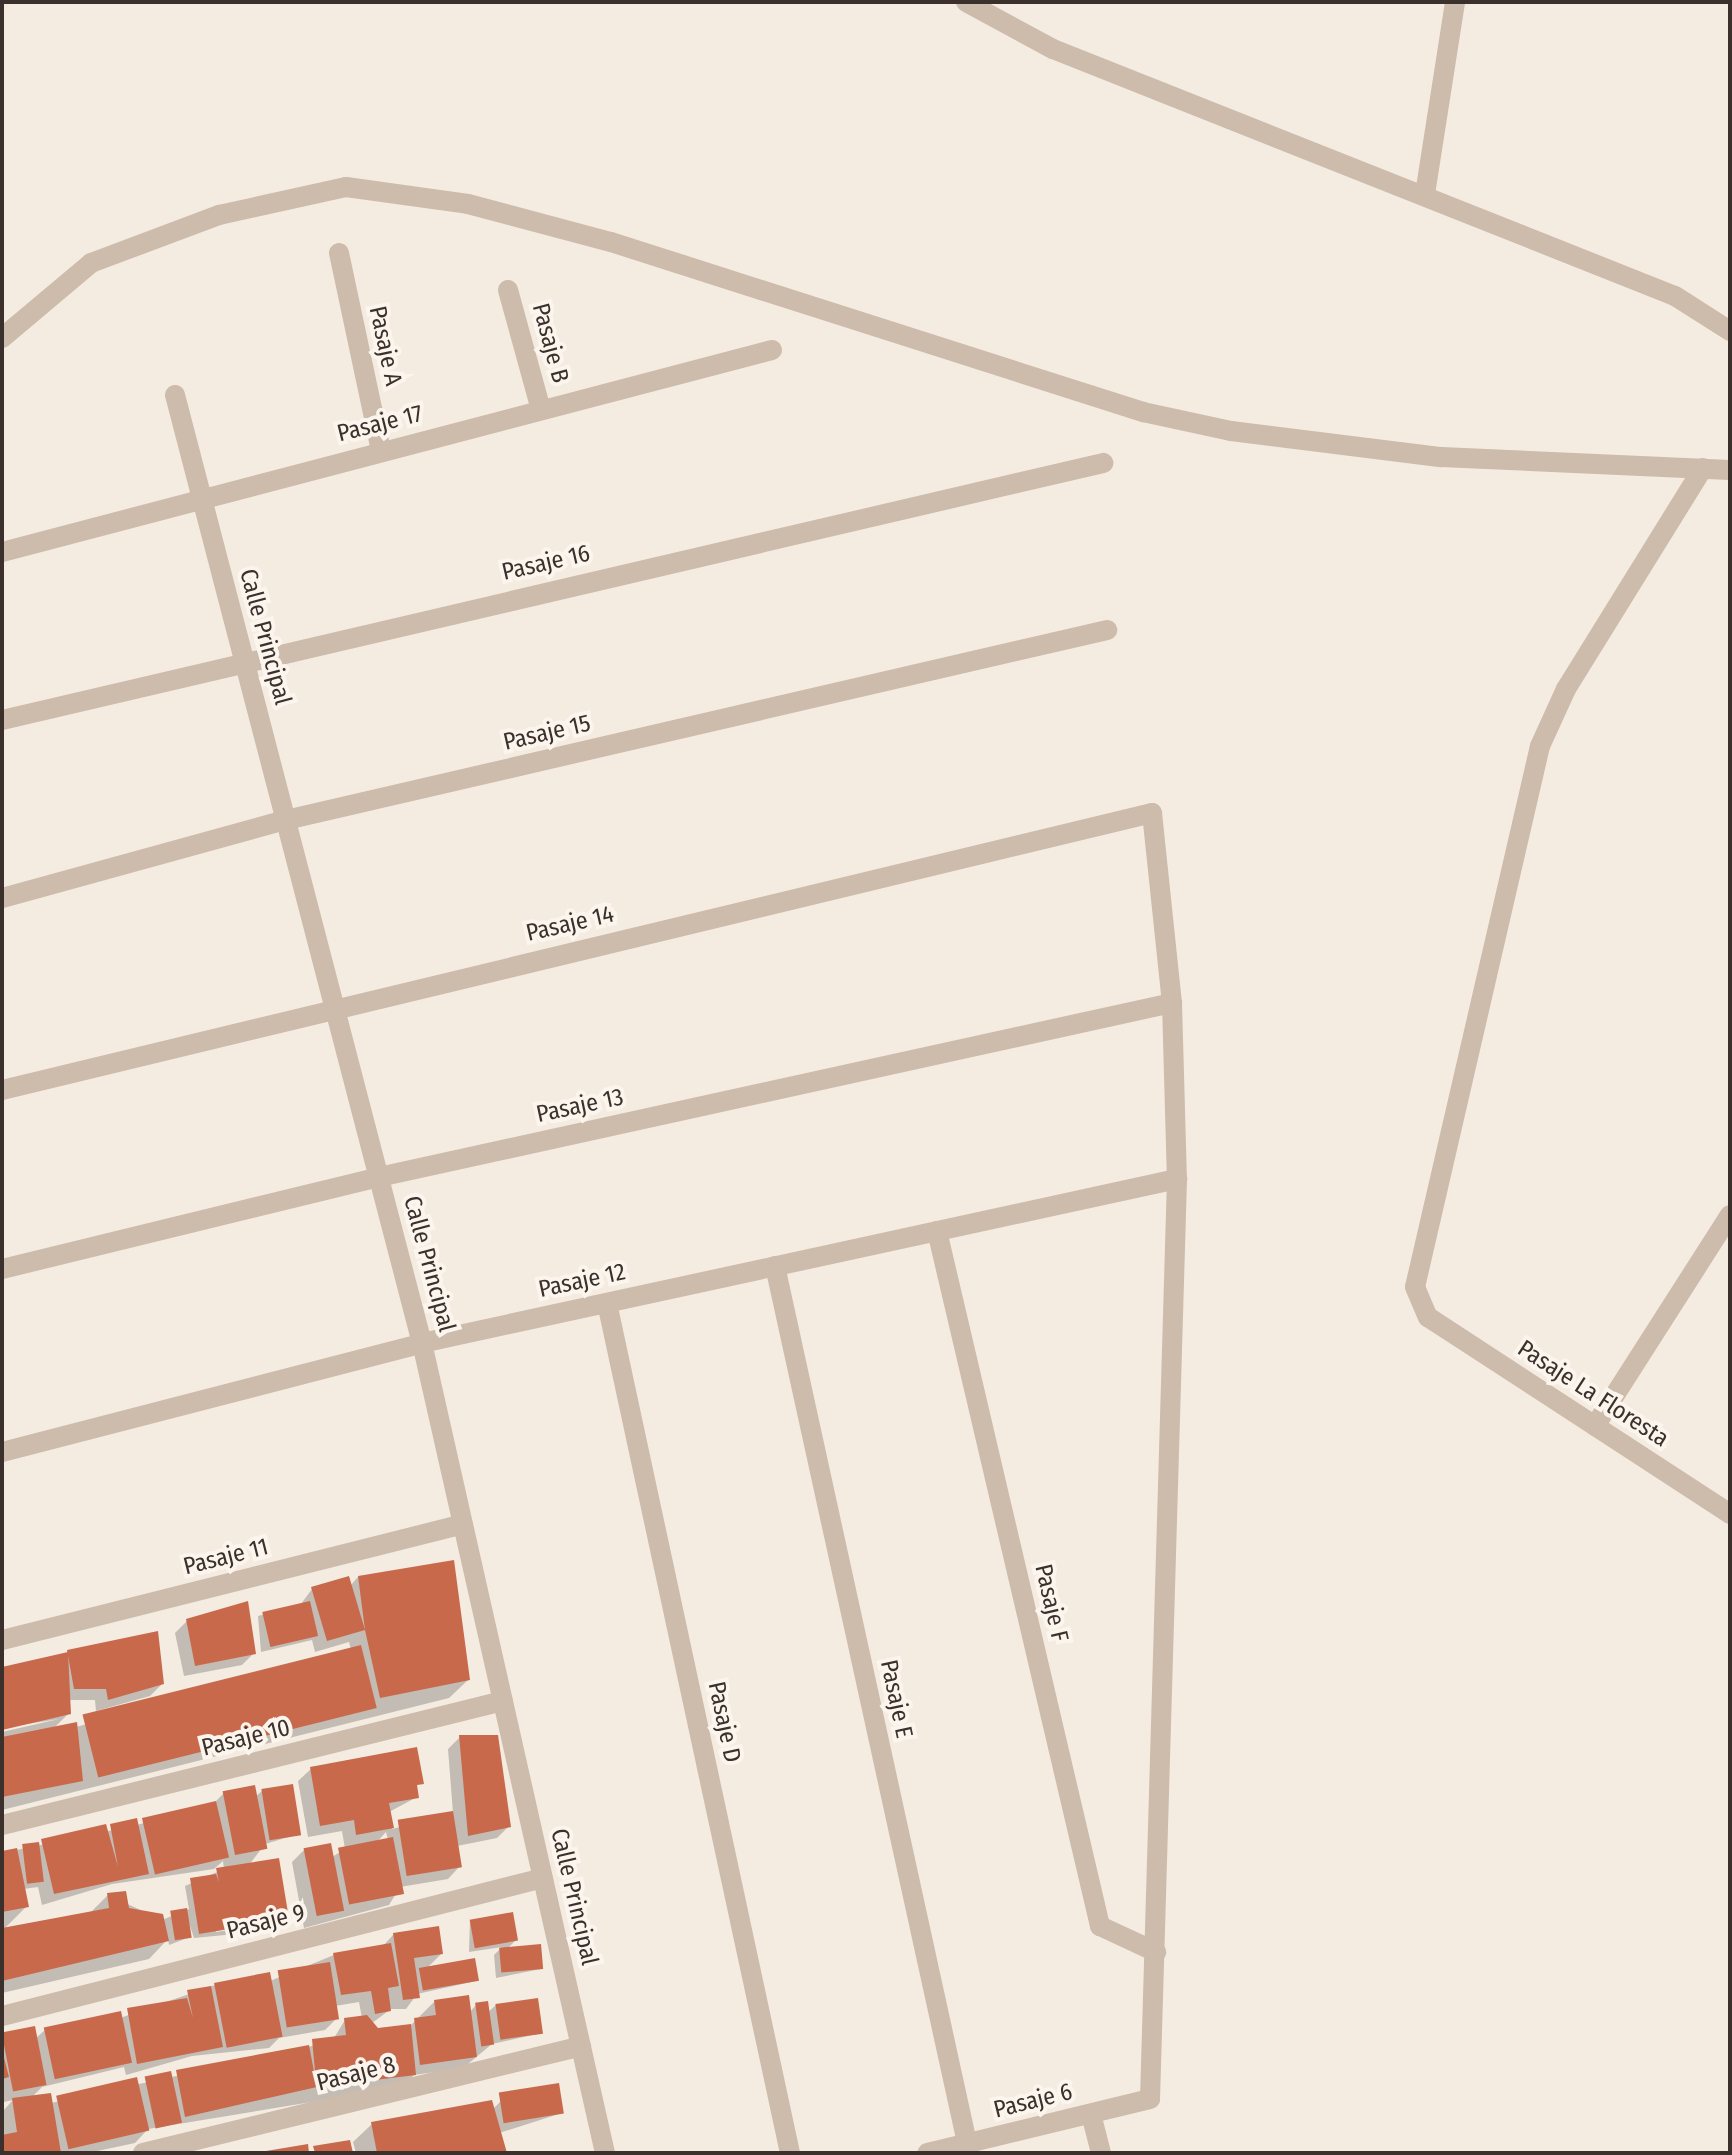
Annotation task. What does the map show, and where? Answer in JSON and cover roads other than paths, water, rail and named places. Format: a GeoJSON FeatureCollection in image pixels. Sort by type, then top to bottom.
{"type":"FeatureCollection","features":[{"type":"Feature","properties":{"kind":"street"},"geometry":{"type":"LineString","coordinates":[[966,2],[1053,49],[1425,194],[1675,296],[1730,331]]}},
{"type":"Feature","properties":{"kind":"street"},"geometry":{"type":"LineString","coordinates":[[1425,194],[1455,2]]}},
{"type":"Feature","properties":{"kind":"street"},"geometry":{"type":"LineString","coordinates":[[2,338],[91,263],[219,215],[346,187],[468,204],[611,242],[1143,412],[1231,431],[1441,457],[1730,470]]}},
{"type":"Feature","properties":{"kind":"street","name":"Pasaje A"},"geometry":{"type":"LineString","coordinates":[[339,253],[381,451]]}},
{"type":"Feature","properties":{"kind":"street","name":"Pasaje B"},"geometry":{"type":"LineString","coordinates":[[508,290],[541,410]]}},
{"type":"Feature","properties":{"kind":"street","name":"Pasaje 17"},"geometry":{"type":"LineString","coordinates":[[2,552],[202,497],[772,350]]}},
{"type":"Feature","properties":{"kind":"street","name":"Calle Principal"},"geometry":{"type":"LineString","coordinates":[[175,395],[422,1343],[605,2153]]}},
{"type":"Feature","properties":{"kind":"street","name":"Pasaje 16"},"geometry":{"type":"LineString","coordinates":[[2,720],[244,659],[1103,463]]}},
{"type":"Feature","properties":{"kind":"street","name":"Pasaje La Floresta"},"geometry":{"type":"LineString","coordinates":[[1703,468],[1566,689],[1540,746],[1418,1267],[1417,1296],[1428,1317],[1730,1514]]}},
{"type":"Feature","properties":{"kind":"street","name":"Pasaje 15"},"geometry":{"type":"LineString","coordinates":[[2,898],[286,820],[1107,630]]}},
{"type":"Feature","properties":{"kind":"street","name":"Pasaje 14"},"geometry":{"type":"LineString","coordinates":[[2,1090],[334,1006],[1152,813],[1172,1003]]}},
{"type":"Feature","properties":{"kind":"street"},"geometry":{"type":"LineString","coordinates":[[1156,1952],[1177,1179],[1172,1003]]}},
{"type":"Feature","properties":{"kind":"street","name":"Pasaje 13"},"geometry":{"type":"LineString","coordinates":[[2,1269],[379,1177],[1172,1003]]}},
{"type":"Feature","properties":{"kind":"street","name":"Pasaje 12"},"geometry":{"type":"LineString","coordinates":[[2,1452],[422,1343],[1177,1179]]}},
{"type":"Feature","properties":{"kind":"street"},"geometry":{"type":"LineString","coordinates":[[1595,1426],[1730,1215]]}},
{"type":"Feature","properties":{"kind":"street","name":"Pasaje F"},"geometry":{"type":"LineString","coordinates":[[937,1231],[1100,1926],[1156,1952]]}},
{"type":"Feature","properties":{"kind":"street","name":"Pasaje E"},"geometry":{"type":"LineString","coordinates":[[775,1266],[967,2143]]}},
{"type":"Feature","properties":{"kind":"street","name":"Pasaje D"},"geometry":{"type":"LineString","coordinates":[[607,1303],[790,2153]]}},
{"type":"Feature","properties":{"kind":"street","name":"Pasaje 11"},"geometry":{"type":"LineString","coordinates":[[2,1640],[463,1524]]}},
{"type":"Feature","properties":{"kind":"street","name":"Pasaje 10"},"geometry":{"type":"LineString","coordinates":[[2,1825],[503,1701]]}},
{"type":"Feature","properties":{"kind":"street","name":"Pasaje 9"},"geometry":{"type":"LineString","coordinates":[[2,2016],[543,1878]]}},
{"type":"Feature","properties":{"kind":"street","name":"Pasaje 6"},"geometry":{"type":"LineString","coordinates":[[927,2153],[1150,2099],[1156,1952]]}},
{"type":"Feature","properties":{"kind":"street","name":"Pasaje 8"},"geometry":{"type":"LineString","coordinates":[[143,2153],[581,2046]]}},
{"type":"Feature","properties":{"kind":"street"},"geometry":{"type":"LineString","coordinates":[[1091,2114],[1101,2153]]}}]}
